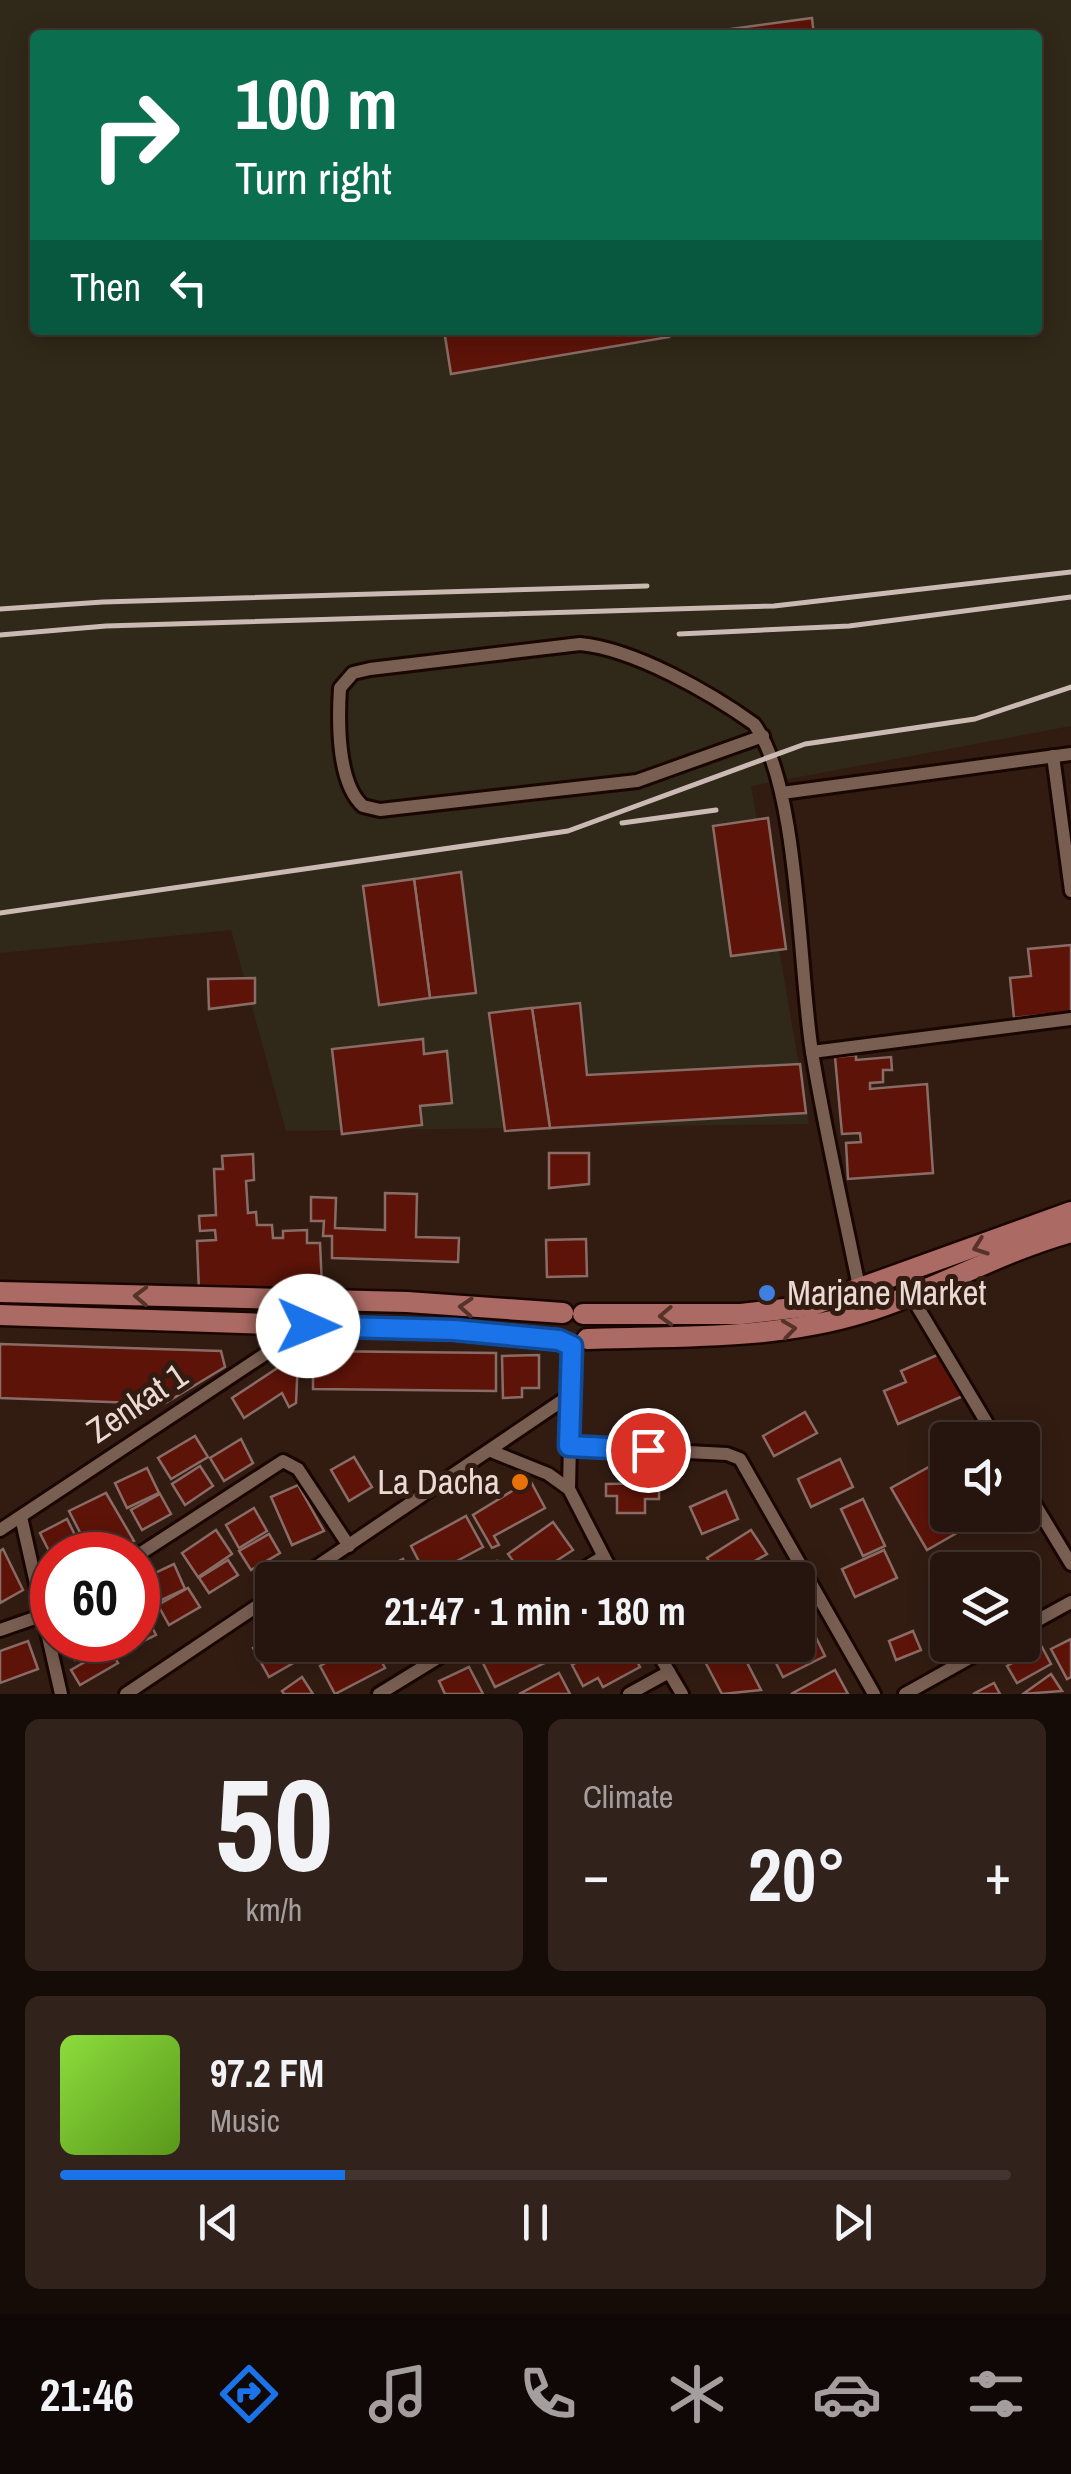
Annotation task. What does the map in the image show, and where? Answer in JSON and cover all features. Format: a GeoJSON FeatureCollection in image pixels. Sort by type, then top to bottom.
{"type":"FeatureCollection","features":[{"type":"Feature","properties":{"kind":"main road"},"geometry":{"type":"LineString","coordinates":[[0,1292],[406,1302],[650,1317],[773,1311],[810,1306],[860,1292],[1071,1212]]}},
{"type":"Feature","properties":{"kind":"main road"},"geometry":{"type":"LineString","coordinates":[[0,1315],[454,1330],[572,1342],[778,1331],[846,1317],[911,1296],[1071,1232]]}},
{"type":"Feature","properties":{"kind":"main road"},"geometry":{"type":"LineString","coordinates":[[572,1342],[555,1326],[573,1314]]}},
{"type":"Feature","properties":{"kind":"main road"},"geometry":{"type":"LineString","coordinates":[[572,1342],[590,1329],[573,1314]]}},
{"type":"Feature","properties":{"kind":"street"},"geometry":{"type":"LineString","coordinates":[[764,736],[627,782],[380,810],[362,806],[351,790],[342,747],[340,688],[353,672],[370,668],[595,645],[649,665],[739,713],[764,736],[782,793],[812,1052],[860,1292]]}},
{"type":"Feature","properties":{"kind":"street"},"geometry":{"type":"LineString","coordinates":[[782,793],[1071,754]]}},
{"type":"Feature","properties":{"kind":"street"},"geometry":{"type":"LineString","coordinates":[[1054,756],[1071,891]]}},
{"type":"Feature","properties":{"kind":"street"},"geometry":{"type":"LineString","coordinates":[[812,1052],[1071,1019]]}},
{"type":"Feature","properties":{"kind":"street"},"geometry":{"type":"LineString","coordinates":[[911,1296],[986,1422]]}},
{"type":"Feature","properties":{"kind":"street","name":"Zenkat 1"},"geometry":{"type":"LineString","coordinates":[[0,1530],[308,1326]]}},
{"type":"Feature","properties":{"kind":"street"},"geometry":{"type":"LineString","coordinates":[[572,1342],[569,1489],[606,1562]]}},
{"type":"Feature","properties":{"kind":"street"},"geometry":{"type":"LineString","coordinates":[[324,1562],[569,1396]]}},
{"type":"Feature","properties":{"kind":"street"},"geometry":{"type":"LineString","coordinates":[[569,1446],[727,1454],[740,1459],[874,1694]]}},
{"type":"Feature","properties":{"kind":"street"},"geometry":{"type":"LineString","coordinates":[[491,1451],[548,1474],[569,1489]]}},
{"type":"Feature","properties":{"kind":"street"},"geometry":{"type":"LineString","coordinates":[[160,1542],[283,1461],[298,1468],[348,1546]]}},
{"type":"Feature","properties":{"kind":"street"},"geometry":{"type":"LineString","coordinates":[[1040,1513],[1071,1564]]}},
{"type":"Feature","properties":{"kind":"street"},"geometry":{"type":"LineString","coordinates":[[21,1517],[30,1550]]}},
{"type":"Feature","properties":{"kind":"street"},"geometry":{"type":"LineString","coordinates":[[595,1562],[603,1557]]}},
{"type":"Feature","properties":{"kind":"street"},"geometry":{"type":"LineString","coordinates":[[1040,1619],[1071,1602]]}},
{"type":"Feature","properties":{"kind":"street"},"geometry":{"type":"LineString","coordinates":[[126,1694],[255,1607]]}},
{"type":"Feature","properties":{"kind":"street"},"geometry":{"type":"LineString","coordinates":[[0,1630],[30,1621]]}},
{"type":"Feature","properties":{"kind":"street"},"geometry":{"type":"LineString","coordinates":[[56,1662],[61,1694]]}},
{"type":"Feature","properties":{"kind":"street"},"geometry":{"type":"LineString","coordinates":[[379,1694],[431,1662]]}},
{"type":"Feature","properties":{"kind":"street"},"geometry":{"type":"LineString","coordinates":[[663,1662],[682,1694]]}},
{"type":"Feature","properties":{"kind":"street"},"geometry":{"type":"LineString","coordinates":[[905,1694],[962,1662]]}},
{"type":"Feature","properties":{"kind":"street"},"geometry":{"type":"LineString","coordinates":[[629,1694],[669,1672]]}},
{"type":"Feature","properties":{"kind":"shaded area"},"geometry":{"type":"Polygon","coordinates":[[[0,0],[1071,0],[1071,726],[751,786],[809,1124],[286,1131],[231,930],[0,953],[0,0]]]}},
{"type":"Feature","properties":{"kind":"building"},"geometry":{"type":"Polygon","coordinates":[[[812,18],[813,30],[723,30],[812,18]]]}},
{"type":"Feature","properties":{"kind":"building"},"geometry":{"type":"Polygon","coordinates":[[[445,335],[669,335],[669,337],[451,374],[445,335]]]}},
{"type":"Feature","properties":{"kind":"building"},"geometry":{"type":"Polygon","coordinates":[[[768,818],[786,949],[731,956],[713,826],[768,818]]]}},
{"type":"Feature","properties":{"kind":"building"},"geometry":{"type":"Polygon","coordinates":[[[461,872],[476,993],[430,998],[414,879],[461,872]]]}},
{"type":"Feature","properties":{"kind":"building"},"geometry":{"type":"Polygon","coordinates":[[[414,879],[430,998],[379,1005],[363,886],[414,879]]]}},
{"type":"Feature","properties":{"kind":"building"},"geometry":{"type":"Polygon","coordinates":[[[1071,945],[1071,1012],[1014,1018],[1010,978],[1031,976],[1028,949],[1071,945]]]}},
{"type":"Feature","properties":{"kind":"building"},"geometry":{"type":"Polygon","coordinates":[[[255,978],[255,1003],[209,1009],[208,979],[255,978]]]}},
{"type":"Feature","properties":{"kind":"building"},"geometry":{"type":"Polygon","coordinates":[[[580,1003],[587,1075],[800,1064],[806,1113],[550,1128],[532,1008],[580,1003]]]}},
{"type":"Feature","properties":{"kind":"building"},"geometry":{"type":"Polygon","coordinates":[[[532,1008],[550,1128],[505,1131],[489,1013],[532,1008]]]}},
{"type":"Feature","properties":{"kind":"building"},"geometry":{"type":"Polygon","coordinates":[[[423,1039],[424,1054],[447,1051],[452,1103],[420,1106],[422,1125],[342,1134],[332,1049],[423,1039]]]}},
{"type":"Feature","properties":{"kind":"building"},"geometry":{"type":"Polygon","coordinates":[[[856,1055],[856,1060],[891,1057],[892,1070],[883,1070],[883,1082],[870,1083],[870,1089],[927,1084],[933,1173],[848,1179],[846,1143],[861,1142],[860,1133],[842,1134],[835,1057],[856,1055]]]}},
{"type":"Feature","properties":{"kind":"building"},"geometry":{"type":"Polygon","coordinates":[[[549,1153],[589,1153],[589,1184],[549,1188],[549,1153]]]}},
{"type":"Feature","properties":{"kind":"building"},"geometry":{"type":"Polygon","coordinates":[[[253,1154],[254,1180],[246,1181],[248,1213],[256,1212],[257,1225],[272,1225],[273,1238],[283,1238],[283,1231],[307,1230],[307,1243],[320,1243],[322,1287],[199,1292],[197,1241],[216,1240],[215,1230],[200,1231],[199,1216],[216,1215],[214,1169],[223,1169],[222,1156],[253,1154]]]}},
{"type":"Feature","properties":{"kind":"building"},"geometry":{"type":"Polygon","coordinates":[[[385,1193],[417,1194],[416,1237],[459,1238],[458,1262],[332,1258],[332,1236],[323,1236],[324,1221],[311,1221],[311,1197],[336,1198],[335,1228],[385,1230],[385,1193]]]}},
{"type":"Feature","properties":{"kind":"building"},"geometry":{"type":"Polygon","coordinates":[[[586,1239],[587,1276],[547,1277],[546,1240],[586,1239]]]}},
{"type":"Feature","properties":{"kind":"building"},"geometry":{"type":"Polygon","coordinates":[[[0,1344],[221,1351],[225,1367],[164,1404],[0,1398],[0,1344]]]}},
{"type":"Feature","properties":{"kind":"building"},"geometry":{"type":"Polygon","coordinates":[[[313,1351],[496,1353],[496,1391],[313,1389],[313,1351]]]}},
{"type":"Feature","properties":{"kind":"building"},"geometry":{"type":"Polygon","coordinates":[[[944,1352],[963,1396],[898,1424],[884,1391],[906,1382],[901,1371],[944,1352]]]}},
{"type":"Feature","properties":{"kind":"building"},"geometry":{"type":"Polygon","coordinates":[[[539,1355],[539,1388],[522,1388],[522,1397],[503,1398],[502,1356],[539,1355]]]}},
{"type":"Feature","properties":{"kind":"building"},"geometry":{"type":"Polygon","coordinates":[[[294,1357],[298,1359],[296,1403],[289,1407],[282,1393],[244,1418],[232,1398],[294,1357]]]}},
{"type":"Feature","properties":{"kind":"building"},"geometry":{"type":"Polygon","coordinates":[[[805,1412],[817,1433],[774,1456],[763,1436],[805,1412]]]}},
{"type":"Feature","properties":{"kind":"building"},"geometry":{"type":"Polygon","coordinates":[[[195,1436],[208,1457],[171,1479],[158,1458],[195,1436]]]}},
{"type":"Feature","properties":{"kind":"building"},"geometry":{"type":"Polygon","coordinates":[[[241,1439],[253,1463],[224,1481],[210,1458],[241,1439]]]}},
{"type":"Feature","properties":{"kind":"building"},"geometry":{"type":"Polygon","coordinates":[[[354,1457],[372,1487],[349,1501],[331,1470],[354,1457]]]}},
{"type":"Feature","properties":{"kind":"building"},"geometry":{"type":"Polygon","coordinates":[[[840,1459],[853,1487],[811,1507],[798,1479],[840,1459]]]}},
{"type":"Feature","properties":{"kind":"building"},"geometry":{"type":"Polygon","coordinates":[[[200,1466],[213,1486],[185,1505],[172,1484],[200,1466]]]}},
{"type":"Feature","properties":{"kind":"building"},"geometry":{"type":"Polygon","coordinates":[[[930,1466],[930,1532],[958,1532],[927,1550],[891,1488],[930,1466]]]}},
{"type":"Feature","properties":{"kind":"building"},"geometry":{"type":"Polygon","coordinates":[[[147,1468],[159,1493],[127,1508],[115,1483],[147,1468]]]}},
{"type":"Feature","properties":{"kind":"building"},"geometry":{"type":"Polygon","coordinates":[[[530,1480],[545,1508],[494,1536],[499,1545],[492,1548],[473,1515],[530,1480]]]}},
{"type":"Feature","properties":{"kind":"building"},"geometry":{"type":"Polygon","coordinates":[[[659,1483],[659,1499],[645,1499],[645,1513],[617,1513],[617,1496],[606,1496],[606,1484],[659,1483]]]}},
{"type":"Feature","properties":{"kind":"building"},"geometry":{"type":"Polygon","coordinates":[[[298,1485],[324,1531],[292,1545],[271,1497],[298,1485]]]}},
{"type":"Feature","properties":{"kind":"building"},"geometry":{"type":"Polygon","coordinates":[[[726,1491],[738,1519],[702,1534],[690,1507],[726,1491]]]}},
{"type":"Feature","properties":{"kind":"building"},"geometry":{"type":"Polygon","coordinates":[[[106,1493],[129,1532],[80,1532],[69,1511],[106,1493]]]}},
{"type":"Feature","properties":{"kind":"building"},"geometry":{"type":"Polygon","coordinates":[[[160,1494],[171,1514],[142,1530],[131,1510],[160,1494]]]}},
{"type":"Feature","properties":{"kind":"building"},"geometry":{"type":"Polygon","coordinates":[[[863,1499],[885,1546],[863,1556],[841,1509],[863,1499]]]}},
{"type":"Feature","properties":{"kind":"building"},"geometry":{"type":"Polygon","coordinates":[[[254,1508],[267,1531],[239,1548],[226,1525],[254,1508]]]}},
{"type":"Feature","properties":{"kind":"building"},"geometry":{"type":"Polygon","coordinates":[[[466,1516],[483,1547],[455,1562],[419,1562],[411,1546],[466,1516]]]}},
{"type":"Feature","properties":{"kind":"building"},"geometry":{"type":"Polygon","coordinates":[[[67,1519],[74,1532],[42,1532],[67,1519]]]}},
{"type":"Feature","properties":{"kind":"building"},"geometry":{"type":"Polygon","coordinates":[[[553,1522],[573,1550],[555,1562],[514,1562],[508,1554],[553,1522]]]}},
{"type":"Feature","properties":{"kind":"building"},"geometry":{"type":"Polygon","coordinates":[[[216,1530],[232,1554],[198,1577],[182,1553],[216,1530]]]}},
{"type":"Feature","properties":{"kind":"building"},"geometry":{"type":"Polygon","coordinates":[[[751,1530],[767,1554],[753,1562],[710,1562],[707,1558],[751,1530]]]}},
{"type":"Feature","properties":{"kind":"building"},"geometry":{"type":"Polygon","coordinates":[[[269,1534],[280,1553],[265,1562],[255,1562],[251,1570],[239,1551],[269,1534]]]}},
{"type":"Feature","properties":{"kind":"building"},"geometry":{"type":"Polygon","coordinates":[[[3,1549],[23,1590],[0,1603],[0,1551],[3,1549]]]}},
{"type":"Feature","properties":{"kind":"building"},"geometry":{"type":"Polygon","coordinates":[[[884,1550],[897,1578],[855,1597],[842,1569],[884,1550]]]}},
{"type":"Feature","properties":{"kind":"building"},"geometry":{"type":"Polygon","coordinates":[[[228,1560],[238,1575],[209,1593],[199,1578],[228,1560]]]}},
{"type":"Feature","properties":{"kind":"building"},"geometry":{"type":"Polygon","coordinates":[[[174,1564],[185,1589],[160,1601],[160,1571],[174,1564]]]}},
{"type":"Feature","properties":{"kind":"building"},"geometry":{"type":"Polygon","coordinates":[[[188,1588],[200,1607],[169,1625],[160,1604],[188,1588]]]}},
{"type":"Feature","properties":{"kind":"building"},"geometry":{"type":"Polygon","coordinates":[[[913,1631],[921,1650],[896,1660],[889,1641],[913,1631]]]}},
{"type":"Feature","properties":{"kind":"building"},"geometry":{"type":"Polygon","coordinates":[[[815,1635],[825,1656],[815,1661],[815,1635]]]}},
{"type":"Feature","properties":{"kind":"building"},"geometry":{"type":"Polygon","coordinates":[[[1071,1639],[1071,1677],[1067,1679],[1051,1649],[1071,1639]]]}},
{"type":"Feature","properties":{"kind":"building"},"geometry":{"type":"Polygon","coordinates":[[[28,1641],[30,1662],[36,1662],[38,1669],[0,1683],[0,1651],[28,1641]]]}},
{"type":"Feature","properties":{"kind":"building"},"geometry":{"type":"Polygon","coordinates":[[[1040,1648],[1051,1664],[1017,1683],[1007,1666],[1014,1662],[1040,1662],[1040,1648]]]}},
{"type":"Feature","properties":{"kind":"building"},"geometry":{"type":"Polygon","coordinates":[[[85,1662],[118,1663],[80,1685],[71,1670],[85,1662]]]}},
{"type":"Feature","properties":{"kind":"building"},"geometry":{"type":"Polygon","coordinates":[[[261,1662],[295,1662],[269,1677],[261,1662]]]}},
{"type":"Feature","properties":{"kind":"building"},"geometry":{"type":"Polygon","coordinates":[[[327,1662],[382,1662],[385,1668],[335,1694],[320,1666],[327,1662]]]}},
{"type":"Feature","properties":{"kind":"building"},"geometry":{"type":"Polygon","coordinates":[[[482,1662],[547,1662],[495,1687],[482,1662]]]}},
{"type":"Feature","properties":{"kind":"building"},"geometry":{"type":"Polygon","coordinates":[[[637,1662],[640,1667],[603,1687],[598,1678],[583,1686],[572,1665],[637,1662]]]}},
{"type":"Feature","properties":{"kind":"building"},"geometry":{"type":"Polygon","coordinates":[[[705,1662],[747,1662],[761,1690],[722,1694],[705,1662]]]}},
{"type":"Feature","properties":{"kind":"building"},"geometry":{"type":"Polygon","coordinates":[[[776,1662],[813,1662],[783,1677],[776,1662]]]}},
{"type":"Feature","properties":{"kind":"building"},"geometry":{"type":"Polygon","coordinates":[[[469,1667],[483,1694],[445,1694],[439,1681],[469,1667]]]}},
{"type":"Feature","properties":{"kind":"building"},"geometry":{"type":"Polygon","coordinates":[[[835,1670],[848,1694],[791,1694],[835,1670]]]}},
{"type":"Feature","properties":{"kind":"building"},"geometry":{"type":"Polygon","coordinates":[[[559,1673],[570,1694],[519,1694],[559,1673]]]}},
{"type":"Feature","properties":{"kind":"building"},"geometry":{"type":"Polygon","coordinates":[[[1051,1674],[1062,1691],[1023,1694],[1051,1674]]]}},
{"type":"Feature","properties":{"kind":"building"},"geometry":{"type":"Polygon","coordinates":[[[302,1677],[313,1694],[284,1694],[282,1691],[302,1677]]]}},
{"type":"Feature","properties":{"kind":"building"},"geometry":{"type":"Polygon","coordinates":[[[994,1683],[1000,1694],[973,1694],[994,1683]]]}},
{"type":"Feature","properties":{"kind":"railway"},"geometry":{"type":"LineString","coordinates":[[0,635],[106,626],[774,606],[1071,572]]}},
{"type":"Feature","properties":{"kind":"railway"},"geometry":{"type":"LineString","coordinates":[[0,609],[103,602],[647,586]]}},
{"type":"Feature","properties":{"kind":"railway"},"geometry":{"type":"LineString","coordinates":[[679,634],[849,626],[1071,597]]}},
{"type":"Feature","properties":{"kind":"railway"},"geometry":{"type":"LineString","coordinates":[[0,913],[568,831],[805,744],[975,719],[1071,687]]}},
{"type":"Feature","properties":{"kind":"railway"},"geometry":{"type":"LineString","coordinates":[[622,823],[716,810]]}},
{"type":"Feature","properties":{"kind":"place","name":"Marjane Market"},"geometry":{"type":"Point","coordinates":[767,1293]}},
{"type":"Feature","properties":{"kind":"place","name":"La Dacha"},"geometry":{"type":"Point","coordinates":[520,1482]}},
{"type":"Feature","properties":{"kind":"route"},"geometry":{"type":"LineString","coordinates":[[308,1326],[454,1330],[559,1340],[572,1346],[569,1446],[648,1450]]}}]}
